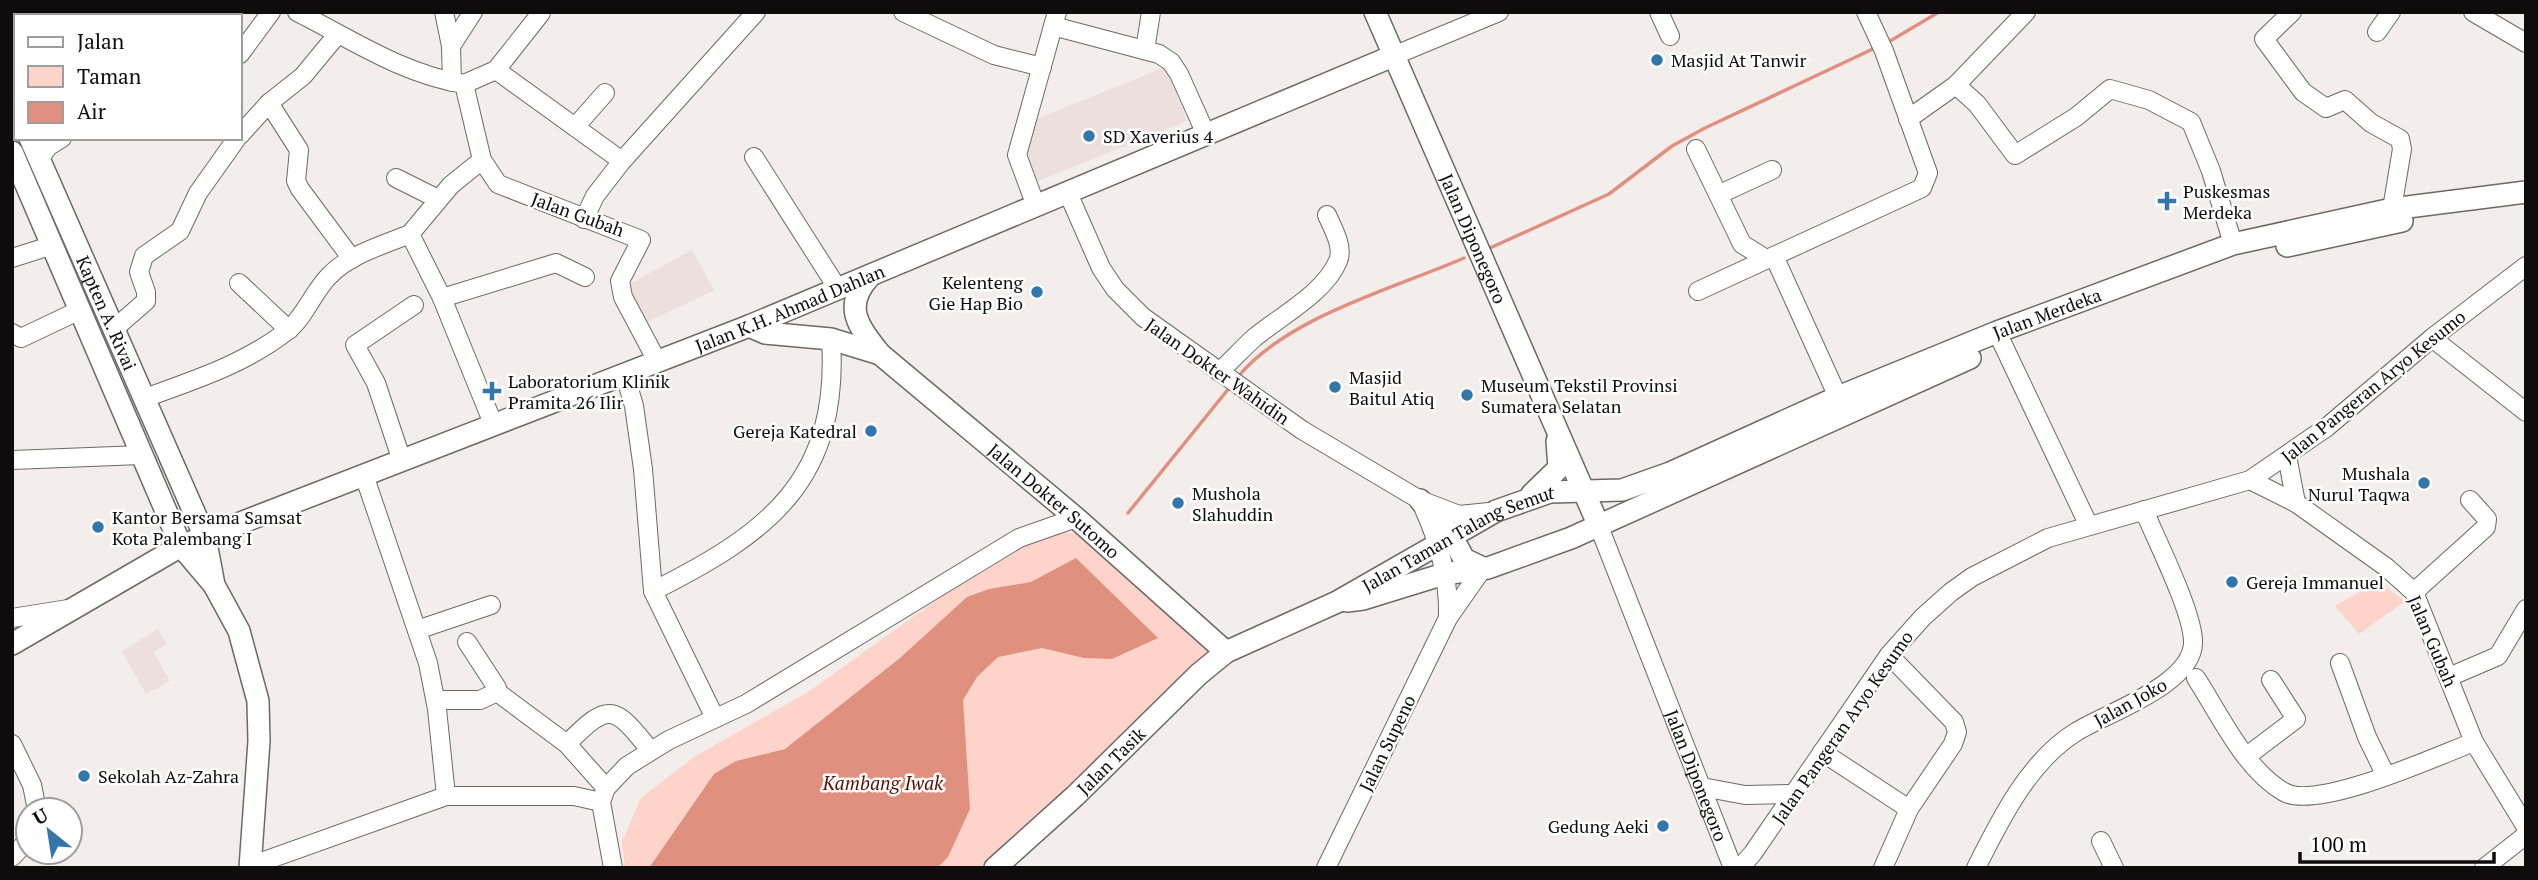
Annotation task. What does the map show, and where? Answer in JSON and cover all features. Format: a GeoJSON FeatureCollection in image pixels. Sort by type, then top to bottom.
{"type":"FeatureCollection","features":[{"type":"Feature","properties":{"kind":"main road","name":"Jalan Diponegoro"},"geometry":{"type":"LineString","coordinates":[[1375,12],[1553,422]]}},
{"type":"Feature","properties":{"kind":"main road","name":"Jalan K.H. Ahmad Dahlan"},"geometry":{"type":"LineString","coordinates":[[12,644],[181,546],[749,326],[1068,193],[1205,132],[1392,56]]}},
{"type":"Feature","properties":{"kind":"main road","name":"Kapten A. Rivai"},"geometry":{"type":"LineString","coordinates":[[31,140],[205,537],[214,585]]}},
{"type":"Feature","properties":{"kind":"main road","name":"Kapten A. Rivai"},"geometry":{"type":"LineString","coordinates":[[12,152],[181,546],[214,585]]}},
{"type":"Feature","properties":{"kind":"main road","name":"Jalan Merdeka"},"geometry":{"type":"LineString","coordinates":[[1598,524],[2001,337],[2233,244],[2392,209],[2525,196]]}},
{"type":"Feature","properties":{"kind":"main road","name":"Jalan Merdeka"},"geometry":{"type":"LineString","coordinates":[[1586,493],[1622,490],[1670,473],[1838,397],[2001,337],[2237,257],[2525,196]]}},
{"type":"Feature","properties":{"kind":"main road"},"geometry":{"type":"LineString","coordinates":[[870,276],[859,288],[854,307],[862,331],[880,354]]}},
{"type":"Feature","properties":{"kind":"main road"},"geometry":{"type":"LineString","coordinates":[[749,326],[765,334],[831,339],[880,354]]}},
{"type":"Feature","properties":{"kind":"main road","name":"Jalan Dokter Sutomo"},"geometry":{"type":"LineString","coordinates":[[880,354],[1076,518],[1226,652]]}},
{"type":"Feature","properties":{"kind":"main road"},"geometry":{"type":"LineString","coordinates":[[1553,422],[1598,524]]}},
{"type":"Feature","properties":{"kind":"main road"},"geometry":{"type":"LineString","coordinates":[[1527,498],[1559,468],[1560,455],[1553,422]]}},
{"type":"Feature","properties":{"kind":"main road","name":"Jalan Taman Talang Semut"},"geometry":{"type":"LineString","coordinates":[[1226,652],[1337,602],[1496,511],[1527,498],[1563,490],[1586,493]]}},
{"type":"Feature","properties":{"kind":"main road"},"geometry":{"type":"LineString","coordinates":[[1420,500],[1444,541],[1464,559],[1483,568]]}},
{"type":"Feature","properties":{"kind":"main road","name":"Jalan Taman Talang Semut"},"geometry":{"type":"LineString","coordinates":[[1337,602],[1363,599],[1444,574],[1483,568],[1571,538],[1598,524]]}},
{"type":"Feature","properties":{"kind":"main road"},"geometry":{"type":"LineString","coordinates":[[214,585],[239,631],[258,701],[259,741],[250,867]]}},
{"type":"Feature","properties":{"kind":"main road","name":"Jalan Tasik"},"geometry":{"type":"LineString","coordinates":[[995,868],[1075,796],[1199,674],[1226,652]]}},
{"type":"Feature","properties":{"kind":"street"},"geometry":{"type":"LineString","coordinates":[[242,51],[271,12]]}},
{"type":"Feature","properties":{"kind":"street"},"geometry":{"type":"LineString","coordinates":[[297,12],[376,55],[458,83],[496,70],[541,13]]}},
{"type":"Feature","properties":{"kind":"street","name":"Jalan Gubah"},"geometry":{"type":"LineString","coordinates":[[444,12],[458,83],[482,160],[498,184],[641,240],[620,281],[623,297],[657,361]]}},
{"type":"Feature","properties":{"kind":"street"},"geometry":{"type":"LineString","coordinates":[[451,46],[473,12]]}},
{"type":"Feature","properties":{"kind":"street"},"geometry":{"type":"LineString","coordinates":[[903,12],[994,55],[1042,67]]}},
{"type":"Feature","properties":{"kind":"street"},"geometry":{"type":"LineString","coordinates":[[1145,50],[1151,12]]}},
{"type":"Feature","properties":{"kind":"street"},"geometry":{"type":"LineString","coordinates":[[1392,56],[1499,12]]}},
{"type":"Feature","properties":{"kind":"street"},"geometry":{"type":"LineString","coordinates":[[1659,12],[1670,36]]}},
{"type":"Feature","properties":{"kind":"street"},"geometry":{"type":"LineString","coordinates":[[1698,291],[1922,188],[1928,173],[1881,44],[1866,12]]}},
{"type":"Feature","properties":{"kind":"street"},"geometry":{"type":"LineString","coordinates":[[1909,119],[1956,85],[2026,12]]}},
{"type":"Feature","properties":{"kind":"street"},"geometry":{"type":"LineString","coordinates":[[2292,12],[2264,39],[2303,92],[2326,108],[2345,100],[2371,123],[2400,139],[2402,149],[2392,209]]}},
{"type":"Feature","properties":{"kind":"street"},"geometry":{"type":"LineString","coordinates":[[2377,32],[2391,12]]}},
{"type":"Feature","properties":{"kind":"street"},"geometry":{"type":"LineString","coordinates":[[2473,12],[2523,37]]}},
{"type":"Feature","properties":{"kind":"street"},"geometry":{"type":"LineString","coordinates":[[584,219],[595,196],[622,161],[746,16]]}},
{"type":"Feature","properties":{"kind":"street"},"geometry":{"type":"LineString","coordinates":[[1035,206],[1017,155],[1055,19],[1145,50],[1171,62],[1205,132]]}},
{"type":"Feature","properties":{"kind":"street"},"geometry":{"type":"LineString","coordinates":[[242,132],[269,103],[303,76],[337,35]]}},
{"type":"Feature","properties":{"kind":"street"},"geometry":{"type":"LineString","coordinates":[[496,70],[622,161]]}},
{"type":"Feature","properties":{"kind":"street"},"geometry":{"type":"LineString","coordinates":[[1956,85],[1977,104],[2015,155],[2076,117],[2110,89],[2183,116],[2194,128],[2211,171],[2233,244]]}},
{"type":"Feature","properties":{"kind":"street"},"geometry":{"type":"LineString","coordinates":[[575,127],[605,93]]}},
{"type":"Feature","properties":{"kind":"street"},"geometry":{"type":"LineString","coordinates":[[269,103],[299,150],[296,181],[300,189],[352,259]]}},
{"type":"Feature","properties":{"kind":"street"},"geometry":{"type":"LineString","coordinates":[[39,159],[60,140]]}},
{"type":"Feature","properties":{"kind":"street"},"geometry":{"type":"LineString","coordinates":[[114,329],[146,300],[139,272],[144,257],[180,231],[198,193],[235,140]]}},
{"type":"Feature","properties":{"kind":"street"},"geometry":{"type":"LineString","coordinates":[[1696,149],[1742,244],[1770,258],[1838,397]]}},
{"type":"Feature","properties":{"kind":"street"},"geometry":{"type":"LineString","coordinates":[[754,157],[838,289]]}},
{"type":"Feature","properties":{"kind":"street"},"geometry":{"type":"LineString","coordinates":[[145,398],[237,362],[289,330],[329,276],[352,259],[410,234],[439,199],[482,160]]}},
{"type":"Feature","properties":{"kind":"street"},"geometry":{"type":"LineString","coordinates":[[1720,194],[1772,170]]}},
{"type":"Feature","properties":{"kind":"street"},"geometry":{"type":"LineString","coordinates":[[396,178],[439,199]]}},
{"type":"Feature","properties":{"kind":"street","name":"Jalan Dokter Wahidin"},"geometry":{"type":"LineString","coordinates":[[1068,193],[1101,268],[1115,289],[1143,317],[1302,430],[1420,500],[1459,515],[1496,511]]}},
{"type":"Feature","properties":{"kind":"street"},"geometry":{"type":"LineString","coordinates":[[1229,379],[1255,338],[1304,300],[1329,275],[1339,260],[1339,244],[1327,215]]}},
{"type":"Feature","properties":{"kind":"street"},"geometry":{"type":"LineString","coordinates":[[410,234],[442,298],[494,426]]}},
{"type":"Feature","properties":{"kind":"street"},"geometry":{"type":"LineString","coordinates":[[12,258],[53,245]]}},
{"type":"Feature","properties":{"kind":"street"},"geometry":{"type":"LineString","coordinates":[[442,298],[556,263],[585,277]]}},
{"type":"Feature","properties":{"kind":"street","name":"Jalan Pangeran Aryo Kesumo"},"geometry":{"type":"LineString","coordinates":[[1740,868],[1889,655],[1923,617],[1972,577],[2048,538],[2088,524],[2250,480],[2287,456],[2432,338],[2526,266]]}},
{"type":"Feature","properties":{"kind":"street"},"geometry":{"type":"LineString","coordinates":[[239,283],[289,330]]}},
{"type":"Feature","properties":{"kind":"street"},"geometry":{"type":"LineString","coordinates":[[402,460],[376,383],[355,345],[414,305]]}},
{"type":"Feature","properties":{"kind":"street"},"geometry":{"type":"LineString","coordinates":[[12,333],[21,338],[80,310]]}},
{"type":"Feature","properties":{"kind":"street"},"geometry":{"type":"LineString","coordinates":[[2001,337],[2088,524]]}},
{"type":"Feature","properties":{"kind":"street"},"geometry":{"type":"LineString","coordinates":[[2432,338],[2526,412]]}},
{"type":"Feature","properties":{"kind":"street"},"geometry":{"type":"LineString","coordinates":[[653,591],[739,541],[775,512],[798,488],[814,459],[823,431],[833,366],[831,339]]}},
{"type":"Feature","properties":{"kind":"street"},"geometry":{"type":"LineString","coordinates":[[625,375],[634,406],[643,469],[653,591],[715,718]]}},
{"type":"Feature","properties":{"kind":"street"},"geometry":{"type":"LineString","coordinates":[[12,460],[141,455]]}},
{"type":"Feature","properties":{"kind":"street"},"geometry":{"type":"LineString","coordinates":[[2287,456],[2296,503]]}},
{"type":"Feature","properties":{"kind":"street"},"geometry":{"type":"LineString","coordinates":[[364,475],[416,630],[436,700],[446,796]]}},
{"type":"Feature","properties":{"kind":"street","name":"Jalan Gubah"},"geometry":{"type":"LineString","coordinates":[[2250,480],[2296,503],[2386,567],[2414,592],[2474,742],[2526,827]]}},
{"type":"Feature","properties":{"kind":"street"},"geometry":{"type":"LineString","coordinates":[[2414,592],[2470,544],[2488,524],[2487,519],[2470,500]]}},
{"type":"Feature","properties":{"kind":"street","name":"Jalan Joko"},"geometry":{"type":"LineString","coordinates":[[1976,868],[2015,798],[2052,750],[2075,732],[2173,678],[2186,663],[2193,640],[2173,579],[2144,510]]}},
{"type":"Feature","properties":{"kind":"street"},"geometry":{"type":"LineString","coordinates":[[604,795],[626,766],[650,750],[746,704],[1019,538],[1076,518]]}},
{"type":"Feature","properties":{"kind":"street","name":"Jalan Diponegoro"},"geometry":{"type":"LineString","coordinates":[[1598,524],[1733,868]]}},
{"type":"Feature","properties":{"kind":"street"},"geometry":{"type":"LineString","coordinates":[[1444,541],[1448,618]]}},
{"type":"Feature","properties":{"kind":"street","name":"Jalan Supeno"},"geometry":{"type":"LineString","coordinates":[[1326,868],[1448,618],[1483,568]]}},
{"type":"Feature","properties":{"kind":"street"},"geometry":{"type":"LineString","coordinates":[[416,630],[491,605]]}},
{"type":"Feature","properties":{"kind":"street"},"geometry":{"type":"LineString","coordinates":[[12,618],[76,607]]}},
{"type":"Feature","properties":{"kind":"street"},"geometry":{"type":"LineString","coordinates":[[2449,677],[2498,656],[2526,609]]}},
{"type":"Feature","properties":{"kind":"street"},"geometry":{"type":"LineString","coordinates":[[467,642],[497,692],[567,744],[604,795],[613,868]]}},
{"type":"Feature","properties":{"kind":"street"},"geometry":{"type":"LineString","coordinates":[[1883,868],[1909,809],[1953,744],[1956,732],[1954,722],[1889,655]]}},
{"type":"Feature","properties":{"kind":"street"},"geometry":{"type":"LineString","coordinates":[[2340,663],[2367,737],[2386,776]]}},
{"type":"Feature","properties":{"kind":"street"},"geometry":{"type":"LineString","coordinates":[[2196,678],[2247,756],[2272,784],[2295,795],[2321,796],[2386,776],[2474,742]]}},
{"type":"Feature","properties":{"kind":"street"},"geometry":{"type":"LineString","coordinates":[[2247,756],[2296,719],[2271,680]]}},
{"type":"Feature","properties":{"kind":"street"},"geometry":{"type":"LineString","coordinates":[[436,700],[480,700],[497,692]]}},
{"type":"Feature","properties":{"kind":"street"},"geometry":{"type":"LineString","coordinates":[[567,744],[602,714],[614,713],[623,717],[650,750]]}},
{"type":"Feature","properties":{"kind":"street"},"geometry":{"type":"LineString","coordinates":[[12,744],[32,785],[34,796]]}},
{"type":"Feature","properties":{"kind":"street"},"geometry":{"type":"LineString","coordinates":[[1822,752],[1909,809]]}},
{"type":"Feature","properties":{"kind":"street"},"geometry":{"type":"LineString","coordinates":[[1702,788],[1745,795],[1793,794]]}},
{"type":"Feature","properties":{"kind":"street"},"geometry":{"type":"LineString","coordinates":[[250,867],[446,796],[604,795]]}},
{"type":"Feature","properties":{"kind":"street"},"geometry":{"type":"LineString","coordinates":[[2484,868],[2526,835]]}},
{"type":"Feature","properties":{"kind":"street"},"geometry":{"type":"LineString","coordinates":[[2101,841],[2114,868]]}},
{"type":"Feature","properties":{"kind":"shaded area","name":"SD Xaverius 4"},"geometry":{"type":"Polygon","coordinates":[[[1165,67],[1187,121],[1038,181],[1025,149],[1029,122],[1165,67]]]}},
{"type":"Feature","properties":{"kind":"shaded area"},"geometry":{"type":"Polygon","coordinates":[[[692,250],[714,290],[647,322],[628,285],[692,250]]]}},
{"type":"Feature","properties":{"kind":"shaded area"},"geometry":{"type":"Polygon","coordinates":[[[158,629],[167,644],[153,652],[170,681],[146,694],[122,651],[158,629]]]}},
{"type":"Feature","properties":{"kind":"green space"},"geometry":{"type":"Polygon","coordinates":[[[1056,531],[1086,535],[1214,650],[1094,768],[979,868],[625,868],[622,842],[641,798],[694,757],[808,692],[1004,552],[1056,531]]]}},
{"type":"Feature","properties":{"kind":"green space"},"geometry":{"type":"Polygon","coordinates":[[[2378,581],[2405,601],[2359,634],[2335,606],[2378,581]]]}},
{"type":"Feature","properties":{"kind":"water","name":"Kambang Iwak"},"geometry":{"type":"Polygon","coordinates":[[[1076,558],[1158,638],[1112,659],[1084,658],[1042,648],[998,657],[977,677],[963,700],[970,809],[948,857],[937,868],[649,868],[714,774],[736,761],[785,749],[900,658],[967,597],[989,589],[1031,582],[1076,558]]]}},
{"type":"Feature","properties":{"kind":"waterway"},"geometry":{"type":"LineString","coordinates":[[1885,44],[1939,12]]}},
{"type":"Feature","properties":{"kind":"waterway"},"geometry":{"type":"LineString","coordinates":[[1490,248],[1609,194],[1672,146],[1705,128],[1875,48]]}},
{"type":"Feature","properties":{"kind":"waterway"},"geometry":{"type":"LineString","coordinates":[[1237,378],[1258,357],[1312,321],[1464,258]]}},
{"type":"Feature","properties":{"kind":"waterway"},"geometry":{"type":"LineString","coordinates":[[1128,513],[1230,387]]}},
{"type":"Feature","properties":{"kind":"place","name":"Masjid At Tanwir"},"geometry":{"type":"Point","coordinates":[1657,60]}},
{"type":"Feature","properties":{"kind":"place","name":"SD Xaverius 4"},"geometry":{"type":"Point","coordinates":[1089,136]}},
{"type":"Feature","properties":{"kind":"place","name":"Puskesmas Merdeka"},"geometry":{"type":"Point","coordinates":[2167,201]}},
{"type":"Feature","properties":{"kind":"place","name":"Kelenteng Gie Hap Bio"},"geometry":{"type":"Point","coordinates":[1037,292]}},
{"type":"Feature","properties":{"kind":"place","name":"Masjid Baitul Atiq"},"geometry":{"type":"Point","coordinates":[1335,387]}},
{"type":"Feature","properties":{"kind":"place","name":"Laboratorium Klinik Pramita 26 Ilir"},"geometry":{"type":"Point","coordinates":[492,391]}},
{"type":"Feature","properties":{"kind":"place","name":"Museum Tekstil Provinsi Sumatera Selatan"},"geometry":{"type":"Point","coordinates":[1467,395]}},
{"type":"Feature","properties":{"kind":"place","name":"Gereja Katedral"},"geometry":{"type":"Point","coordinates":[871,431]}},
{"type":"Feature","properties":{"kind":"place","name":"Mushala Nurul Taqwa"},"geometry":{"type":"Point","coordinates":[2424,483]}},
{"type":"Feature","properties":{"kind":"place","name":"Mushola Slahuddin"},"geometry":{"type":"Point","coordinates":[1178,503]}},
{"type":"Feature","properties":{"kind":"place","name":"Kantor Bersama Samsat Kota Palembang I"},"geometry":{"type":"Point","coordinates":[98,527]}},
{"type":"Feature","properties":{"kind":"place","name":"Gereja Immanuel"},"geometry":{"type":"Point","coordinates":[2232,582]}},
{"type":"Feature","properties":{"kind":"place","name":"Sekolah Az-Zahra"},"geometry":{"type":"Point","coordinates":[84,776]}},
{"type":"Feature","properties":{"kind":"place","name":"Gedung Aeki"},"geometry":{"type":"Point","coordinates":[1663,826]}}]}
